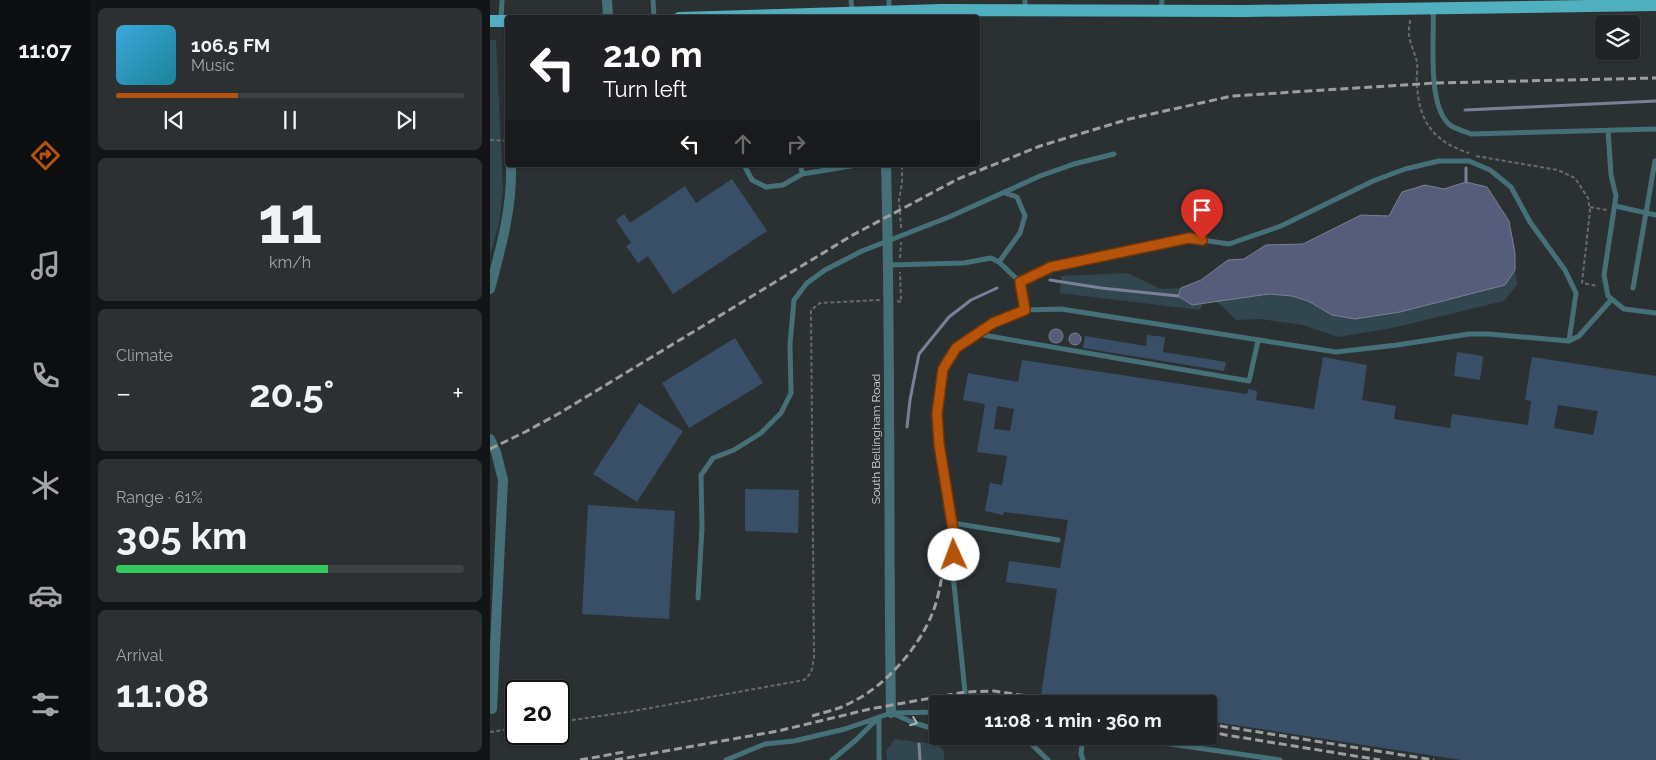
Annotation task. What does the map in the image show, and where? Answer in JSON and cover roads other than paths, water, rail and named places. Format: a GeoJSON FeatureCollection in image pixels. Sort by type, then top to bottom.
{"type":"FeatureCollection","features":[{"type":"Feature","properties":{"kind":"main road"},"geometry":{"type":"LineString","coordinates":[[763,15],[852,6],[885,10],[1025,5],[1411,9],[1433,4],[1656,5]]}},
{"type":"Feature","properties":{"kind":"street"},"geometry":{"type":"LineString","coordinates":[[607,0],[608,15]]}},
{"type":"Feature","properties":{"kind":"street"},"geometry":{"type":"LineString","coordinates":[[490,290],[508,221],[512,167]]}},
{"type":"Feature","properties":{"kind":"street","name":"South Bellingham Road"},"geometry":{"type":"LineString","coordinates":[[886,167],[889,265],[888,419],[891,713]]}},
{"type":"Feature","properties":{"kind":"street"},"geometry":{"type":"LineString","coordinates":[[490,439],[496,452],[503,480],[493,623],[492,709]]}},
{"type":"Feature","properties":{"kind":"lane"},"geometry":{"type":"LineString","coordinates":[[502,0],[503,23]]}},
{"type":"Feature","properties":{"kind":"lane"},"geometry":{"type":"LineString","coordinates":[[653,0],[654,15]]}},
{"type":"Feature","properties":{"kind":"lane"},"geometry":{"type":"LineString","coordinates":[[1433,4],[1433,72],[1438,110],[1450,125],[1471,134],[1656,129]]}},
{"type":"Feature","properties":{"kind":"lane"},"geometry":{"type":"LineString","coordinates":[[1608,130],[1611,175],[1616,196],[1604,275],[1608,296],[1624,309],[1656,313]]}},
{"type":"Feature","properties":{"kind":"lane"},"geometry":{"type":"LineString","coordinates":[[698,598],[702,528],[701,475],[713,458],[734,450],[761,433],[781,413],[791,393],[790,344],[794,300],[807,283],[825,270],[862,251],[950,217],[1040,176],[1114,154]]}},
{"type":"Feature","properties":{"kind":"lane"},"geometry":{"type":"LineString","coordinates":[[1020,282],[1051,267],[1189,238],[1229,244],[1282,226],[1373,181],[1405,169],[1439,161],[1469,161],[1490,170],[1511,187],[1530,222],[1565,270],[1576,294],[1569,341]]}},
{"type":"Feature","properties":{"kind":"lane"},"geometry":{"type":"LineString","coordinates":[[1633,288],[1655,161]]}},
{"type":"Feature","properties":{"kind":"lane"},"geometry":{"type":"LineString","coordinates":[[745,167],[752,180],[766,187],[783,185],[802,174],[845,167]]}},
{"type":"Feature","properties":{"kind":"lane"},"geometry":{"type":"LineString","coordinates":[[801,167],[802,174]]}},
{"type":"Feature","properties":{"kind":"lane"},"geometry":{"type":"LineString","coordinates":[[999,262],[1020,233],[1024,216],[1017,197],[1005,192]]}},
{"type":"Feature","properties":{"kind":"lane"},"geometry":{"type":"LineString","coordinates":[[1614,208],[1656,215]]}},
{"type":"Feature","properties":{"kind":"lane"},"geometry":{"type":"LineString","coordinates":[[889,265],[964,262],[991,258],[999,262],[1020,282],[1025,310]]}},
{"type":"Feature","properties":{"kind":"lane"},"geometry":{"type":"LineString","coordinates":[[964,695],[953,574],[954,536],[939,444],[937,413],[943,369],[956,348],[993,323],[1025,310],[1061,309],[1336,352],[1469,334],[1569,341],[1579,336],[1611,300]]}},
{"type":"Feature","properties":{"kind":"lane"},"geometry":{"type":"LineString","coordinates":[[977,334],[1249,381],[1258,341]]}},
{"type":"Feature","properties":{"kind":"lane"},"geometry":{"type":"LineString","coordinates":[[952,523],[1058,540]]}},
{"type":"Feature","properties":{"kind":"lane"},"geometry":{"type":"LineString","coordinates":[[726,760],[765,744],[794,741],[845,729],[891,713],[929,712]]}},
{"type":"Feature","properties":{"kind":"lane"},"geometry":{"type":"LineString","coordinates":[[891,713],[929,727]]}},
{"type":"Feature","properties":{"kind":"lane"},"geometry":{"type":"LineString","coordinates":[[832,760],[856,740],[879,716]]}},
{"type":"Feature","properties":{"kind":"lane"},"geometry":{"type":"LineString","coordinates":[[879,716],[879,760]]}},
{"type":"Feature","properties":{"kind":"lane"},"geometry":{"type":"LineString","coordinates":[[1032,745],[1048,760]]}},
{"type":"Feature","properties":{"kind":"lane"},"geometry":{"type":"LineString","coordinates":[[1082,745],[1081,754],[1083,760]]}},
{"type":"Feature","properties":{"kind":"lane"},"geometry":{"type":"LineString","coordinates":[[1178,745],[1280,760]]}},
{"type":"Feature","properties":{"kind":"water"},"geometry":{"type":"Polygon","coordinates":[[[1466,182],[1487,187],[1509,221],[1515,253],[1515,270],[1505,285],[1400,312],[1355,319],[1332,315],[1308,301],[1292,296],[1269,294],[1192,305],[1178,296],[1181,288],[1201,280],[1228,260],[1244,259],[1266,245],[1303,244],[1361,215],[1389,216],[1402,192],[1425,185],[1444,189],[1466,182]]]}},
{"type":"Feature","properties":{"kind":"water"},"geometry":{"type":"Polygon","coordinates":[[[1056,329],[1061,331],[1063,336],[1061,341],[1056,343],[1051,341],[1049,336],[1051,331],[1056,329]]]}},
{"type":"Feature","properties":{"kind":"water"},"geometry":{"type":"Polygon","coordinates":[[[1077,333],[1080,334],[1080,344],[1073,345],[1070,344],[1069,337],[1070,334],[1077,333]]]}},
{"type":"Feature","properties":{"kind":"waterway"},"geometry":{"type":"LineString","coordinates":[[1465,110],[1656,101]]}},
{"type":"Feature","properties":{"kind":"waterway"},"geometry":{"type":"LineString","coordinates":[[1466,168],[1466,182]]}},
{"type":"Feature","properties":{"kind":"waterway"},"geometry":{"type":"LineString","coordinates":[[1050,280],[1101,288],[1178,296]]}},
{"type":"Feature","properties":{"kind":"waterway"},"geometry":{"type":"LineString","coordinates":[[907,427],[919,354],[949,317],[971,300],[997,288]]}},
{"type":"Feature","properties":{"kind":"waterway"},"geometry":{"type":"LineString","coordinates":[[919,744],[920,760]]}},
{"type":"Feature","properties":{"kind":"railway"},"geometry":{"type":"LineString","coordinates":[[490,449],[558,414],[851,236],[958,179],[1040,146],[1129,119],[1232,96],[1434,83],[1656,78]]}},
{"type":"Feature","properties":{"kind":"railway"},"geometry":{"type":"LineString","coordinates":[[812,716],[843,707],[866,694],[893,672],[905,659],[925,629],[932,614],[941,584],[942,538]]}},
{"type":"Feature","properties":{"kind":"railway"},"geometry":{"type":"LineString","coordinates":[[948,695],[965,692],[994,691],[1020,695]]}},
{"type":"Feature","properties":{"kind":"railway"},"geometry":{"type":"LineString","coordinates":[[615,760],[778,731],[870,709],[929,698]]}},
{"type":"Feature","properties":{"kind":"railway"},"geometry":{"type":"LineString","coordinates":[[1217,725],[1434,760]]}},
{"type":"Feature","properties":{"kind":"railway"},"geometry":{"type":"LineString","coordinates":[[1217,733],[1380,760]]}},
{"type":"Feature","properties":{"kind":"railway"},"geometry":{"type":"LineString","coordinates":[[580,760],[624,752]]}}]}
